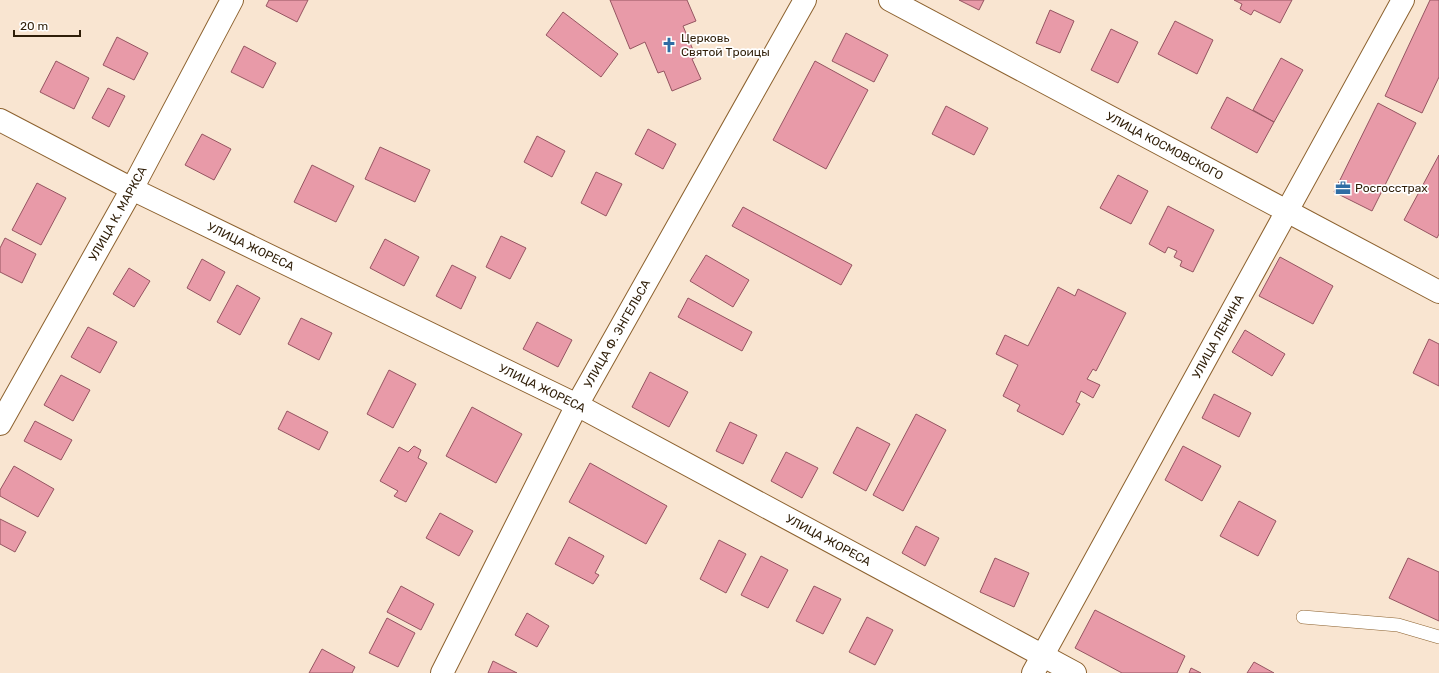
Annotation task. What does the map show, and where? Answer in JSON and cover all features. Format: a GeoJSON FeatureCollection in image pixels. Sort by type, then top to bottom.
{"type":"FeatureCollection","features":[{"type":"Feature","properties":{"kind":"street","name":"УЛИЦА К. МАРКСА"},"geometry":{"type":"LineString","coordinates":[[0,424],[132,189],[232,0]]}},
{"type":"Feature","properties":{"kind":"street","name":"УЛИЦА Ф. ЭНГЕЛЬСА"},"geometry":{"type":"LineString","coordinates":[[442,673],[577,406],[805,0]]}},
{"type":"Feature","properties":{"kind":"street","name":"УЛИЦА КОСМОВСКОГО"},"geometry":{"type":"LineString","coordinates":[[890,0],[1439,292]]}},
{"type":"Feature","properties":{"kind":"street","name":"УЛИЦА ЛЕНИНА"},"geometry":{"type":"LineString","coordinates":[[1038,664],[1403,0]]}},
{"type":"Feature","properties":{"kind":"street","name":"УЛИЦА ЖОРЕСА"},"geometry":{"type":"LineString","coordinates":[[0,120],[132,189],[577,406],[1038,664],[1076,673]]}},
{"type":"Feature","properties":{"kind":"lane"},"geometry":{"type":"LineString","coordinates":[[1303,617],[1398,625],[1439,637]]}},
{"type":"Feature","properties":{"kind":"building"},"geometry":{"type":"Polygon","coordinates":[[[269,0],[308,0],[297,22],[266,6],[269,0]]]}},
{"type":"Feature","properties":{"kind":"building","name":"Церковь Святой Троицы"},"geometry":{"type":"Polygon","coordinates":[[[610,0],[687,0],[696,21],[683,26],[696,57],[692,59],[701,79],[672,91],[664,71],[658,73],[645,42],[630,49],[610,0]]]}},
{"type":"Feature","properties":{"kind":"building"},"geometry":{"type":"Polygon","coordinates":[[[959,0],[984,0],[979,10],[959,0]]]}},
{"type":"Feature","properties":{"kind":"building"},"geometry":{"type":"Polygon","coordinates":[[[1234,0],[1292,0],[1280,23],[1254,10],[1251,15],[1240,9],[1242,4],[1234,0]]]}},
{"type":"Feature","properties":{"kind":"building"},"geometry":{"type":"Polygon","coordinates":[[[1430,0],[1439,0],[1439,77],[1422,113],[1385,96],[1430,0]]]}},
{"type":"Feature","properties":{"kind":"building"},"geometry":{"type":"Polygon","coordinates":[[[1050,10],[1074,21],[1060,53],[1036,43],[1050,10]]]}},
{"type":"Feature","properties":{"kind":"building"},"geometry":{"type":"Polygon","coordinates":[[[563,12],[618,54],[601,77],[546,35],[563,12]]]}},
{"type":"Feature","properties":{"kind":"building"},"geometry":{"type":"Polygon","coordinates":[[[1175,21],[1213,40],[1197,74],[1158,54],[1175,21]]]}},
{"type":"Feature","properties":{"kind":"building"},"geometry":{"type":"Polygon","coordinates":[[[1111,29],[1138,42],[1118,83],[1091,70],[1111,29]]]}},
{"type":"Feature","properties":{"kind":"building"},"geometry":{"type":"Polygon","coordinates":[[[846,33],[888,55],[874,82],[832,61],[846,33]]]}},
{"type":"Feature","properties":{"kind":"building"},"geometry":{"type":"Polygon","coordinates":[[[117,37],[148,53],[134,80],[103,65],[117,37]]]}},
{"type":"Feature","properties":{"kind":"building"},"geometry":{"type":"Polygon","coordinates":[[[244,46],[276,63],[263,88],[231,72],[244,46]]]}},
{"type":"Feature","properties":{"kind":"building"},"geometry":{"type":"Polygon","coordinates":[[[1281,58],[1303,70],[1274,122],[1253,110],[1281,58]]]}},
{"type":"Feature","properties":{"kind":"building"},"geometry":{"type":"Polygon","coordinates":[[[56,61],[89,78],[74,109],[40,92],[56,61]]]}},
{"type":"Feature","properties":{"kind":"building"},"geometry":{"type":"Polygon","coordinates":[[[815,61],[868,90],[826,169],[773,140],[815,61]]]}},
{"type":"Feature","properties":{"kind":"building"},"geometry":{"type":"Polygon","coordinates":[[[108,88],[125,96],[109,127],[92,118],[108,88]]]}},
{"type":"Feature","properties":{"kind":"building"},"geometry":{"type":"Polygon","coordinates":[[[1227,97],[1274,122],[1257,153],[1211,128],[1227,97]]]}},
{"type":"Feature","properties":{"kind":"building"},"geometry":{"type":"Polygon","coordinates":[[[1378,103],[1416,123],[1372,211],[1334,192],[1378,103]]]}},
{"type":"Feature","properties":{"kind":"building"},"geometry":{"type":"Polygon","coordinates":[[[946,106],[988,128],[974,155],[932,134],[946,106]]]}},
{"type":"Feature","properties":{"kind":"building"},"geometry":{"type":"Polygon","coordinates":[[[648,129],[676,144],[663,169],[635,154],[648,129]]]}},
{"type":"Feature","properties":{"kind":"building"},"geometry":{"type":"Polygon","coordinates":[[[202,134],[231,149],[214,180],[185,165],[202,134]]]}},
{"type":"Feature","properties":{"kind":"building"},"geometry":{"type":"Polygon","coordinates":[[[537,136],[565,151],[552,177],[524,162],[537,136]]]}},
{"type":"Feature","properties":{"kind":"building"},"geometry":{"type":"Polygon","coordinates":[[[380,147],[430,170],[415,202],[365,179],[380,147]]]}},
{"type":"Feature","properties":{"kind":"building"},"geometry":{"type":"Polygon","coordinates":[[[1439,155],[1439,234],[1437,238],[1404,220],[1439,155]]]}},
{"type":"Feature","properties":{"kind":"building"},"geometry":{"type":"Polygon","coordinates":[[[312,165],[354,186],[336,222],[294,202],[312,165]]]}},
{"type":"Feature","properties":{"kind":"building"},"geometry":{"type":"Polygon","coordinates":[[[596,172],[622,184],[606,216],[581,203],[596,172]]]}},
{"type":"Feature","properties":{"kind":"building"},"geometry":{"type":"Polygon","coordinates":[[[1118,175],[1148,191],[1131,224],[1100,208],[1118,175]]]}},
{"type":"Feature","properties":{"kind":"building"},"geometry":{"type":"Polygon","coordinates":[[[37,183],[66,198],[41,245],[12,230],[37,183]]]}},
{"type":"Feature","properties":{"kind":"building"},"geometry":{"type":"Polygon","coordinates":[[[1168,206],[1214,230],[1193,272],[1180,266],[1182,261],[1174,257],[1177,251],[1168,247],[1165,253],[1149,244],[1168,206]]]}},
{"type":"Feature","properties":{"kind":"building"},"geometry":{"type":"Polygon","coordinates":[[[743,207],[852,265],[841,285],[732,226],[743,207]]]}},
{"type":"Feature","properties":{"kind":"building"},"geometry":{"type":"Polygon","coordinates":[[[501,236],[526,248],[510,279],[486,267],[501,236]]]}},
{"type":"Feature","properties":{"kind":"building"},"geometry":{"type":"Polygon","coordinates":[[[5,238],[36,254],[22,283],[0,272],[0,248],[5,238]]]}},
{"type":"Feature","properties":{"kind":"building"},"geometry":{"type":"Polygon","coordinates":[[[385,239],[419,257],[404,286],[370,268],[385,239]]]}},
{"type":"Feature","properties":{"kind":"building"},"geometry":{"type":"Polygon","coordinates":[[[706,255],[749,280],[733,307],[690,281],[706,255]]]}},
{"type":"Feature","properties":{"kind":"building"},"geometry":{"type":"Polygon","coordinates":[[[1280,257],[1333,286],[1313,324],[1259,296],[1280,257]]]}},
{"type":"Feature","properties":{"kind":"building"},"geometry":{"type":"Polygon","coordinates":[[[202,259],[225,272],[210,301],[187,288],[202,259]]]}},
{"type":"Feature","properties":{"kind":"building"},"geometry":{"type":"Polygon","coordinates":[[[452,265],[476,277],[461,309],[436,296],[452,265]]]}},
{"type":"Feature","properties":{"kind":"building"},"geometry":{"type":"Polygon","coordinates":[[[129,268],[150,281],[134,307],[113,294],[129,268]]]}},
{"type":"Feature","properties":{"kind":"building"},"geometry":{"type":"Polygon","coordinates":[[[237,285],[260,298],[240,335],[217,322],[237,285]]]}},
{"type":"Feature","properties":{"kind":"building"},"geometry":{"type":"Polygon","coordinates":[[[1058,287],[1075,296],[1078,289],[1126,313],[1096,371],[1093,369],[1087,379],[1100,385],[1093,398],[1081,391],[1076,402],[1080,404],[1063,435],[1017,411],[1020,405],[1003,396],[1018,365],[996,354],[1005,335],[1028,346],[1058,287]]]}},
{"type":"Feature","properties":{"kind":"building"},"geometry":{"type":"Polygon","coordinates":[[[688,298],[752,332],[742,351],[678,317],[688,298]]]}},
{"type":"Feature","properties":{"kind":"building"},"geometry":{"type":"Polygon","coordinates":[[[301,318],[332,333],[319,360],[288,344],[301,318]]]}},
{"type":"Feature","properties":{"kind":"building"},"geometry":{"type":"Polygon","coordinates":[[[537,322],[572,340],[558,367],[523,349],[537,322]]]}},
{"type":"Feature","properties":{"kind":"building"},"geometry":{"type":"Polygon","coordinates":[[[88,327],[117,342],[100,373],[71,357],[88,327]]]}},
{"type":"Feature","properties":{"kind":"building"},"geometry":{"type":"Polygon","coordinates":[[[1245,330],[1285,354],[1272,376],[1232,352],[1245,330]]]}},
{"type":"Feature","properties":{"kind":"building"},"geometry":{"type":"Polygon","coordinates":[[[1429,339],[1439,344],[1439,386],[1413,373],[1429,339]]]}},
{"type":"Feature","properties":{"kind":"building"},"geometry":{"type":"Polygon","coordinates":[[[389,370],[416,384],[393,428],[367,414],[389,370]]]}},
{"type":"Feature","properties":{"kind":"building"},"geometry":{"type":"Polygon","coordinates":[[[650,372],[688,392],[669,427],[632,407],[650,372]]]}},
{"type":"Feature","properties":{"kind":"building"},"geometry":{"type":"Polygon","coordinates":[[[61,375],[90,390],[73,421],[44,405],[61,375]]]}},
{"type":"Feature","properties":{"kind":"building"},"geometry":{"type":"Polygon","coordinates":[[[1214,394],[1251,413],[1239,437],[1202,418],[1214,394]]]}},
{"type":"Feature","properties":{"kind":"building"},"geometry":{"type":"Polygon","coordinates":[[[472,407],[522,434],[496,483],[446,456],[472,407]]]}},
{"type":"Feature","properties":{"kind":"building"},"geometry":{"type":"Polygon","coordinates":[[[287,411],[328,432],[319,450],[278,429],[287,411]]]}},
{"type":"Feature","properties":{"kind":"building"},"geometry":{"type":"Polygon","coordinates":[[[916,414],[946,430],[903,511],[873,495],[916,414]]]}},
{"type":"Feature","properties":{"kind":"building"},"geometry":{"type":"Polygon","coordinates":[[[35,421],[72,440],[61,460],[24,441],[35,421]]]}},
{"type":"Feature","properties":{"kind":"building"},"geometry":{"type":"Polygon","coordinates":[[[730,422],[757,435],[743,464],[716,451],[730,422]]]}},
{"type":"Feature","properties":{"kind":"building"},"geometry":{"type":"Polygon","coordinates":[[[857,427],[890,444],[866,491],[833,473],[857,427]]]}},
{"type":"Feature","properties":{"kind":"building"},"geometry":{"type":"Polygon","coordinates":[[[414,446],[421,450],[418,458],[427,463],[406,502],[394,496],[398,491],[380,481],[399,447],[408,452],[414,446]]]}},
{"type":"Feature","properties":{"kind":"building"},"geometry":{"type":"Polygon","coordinates":[[[1183,446],[1221,466],[1202,501],[1165,480],[1183,446]]]}},
{"type":"Feature","properties":{"kind":"building"},"geometry":{"type":"Polygon","coordinates":[[[786,452],[818,468],[802,498],[771,481],[786,452]]]}},
{"type":"Feature","properties":{"kind":"building"},"geometry":{"type":"Polygon","coordinates":[[[590,463],[667,506],[646,544],[569,502],[590,463]]]}},
{"type":"Feature","properties":{"kind":"building"},"geometry":{"type":"Polygon","coordinates":[[[14,466],[54,489],[38,517],[0,496],[0,490],[14,466]]]}},
{"type":"Feature","properties":{"kind":"building"},"geometry":{"type":"Polygon","coordinates":[[[1239,501],[1276,521],[1258,556],[1220,536],[1239,501]]]}},
{"type":"Feature","properties":{"kind":"building"},"geometry":{"type":"Polygon","coordinates":[[[440,513],[473,531],[459,556],[426,538],[440,513]]]}},
{"type":"Feature","properties":{"kind":"building"},"geometry":{"type":"Polygon","coordinates":[[[0,519],[26,532],[15,552],[0,544],[0,519]]]}},
{"type":"Feature","properties":{"kind":"building"},"geometry":{"type":"Polygon","coordinates":[[[916,526],[939,538],[925,566],[902,553],[916,526]]]}},
{"type":"Feature","properties":{"kind":"building"},"geometry":{"type":"Polygon","coordinates":[[[569,537],[604,556],[595,573],[599,575],[593,584],[555,564],[569,537]]]}},
{"type":"Feature","properties":{"kind":"building"},"geometry":{"type":"Polygon","coordinates":[[[719,540],[746,554],[726,593],[700,579],[719,540]]]}},
{"type":"Feature","properties":{"kind":"building"},"geometry":{"type":"Polygon","coordinates":[[[761,556],[788,570],[768,608],[741,595],[761,556]]]}},
{"type":"Feature","properties":{"kind":"building"},"geometry":{"type":"Polygon","coordinates":[[[995,558],[1029,573],[1014,607],[980,592],[995,558]]]}},
{"type":"Feature","properties":{"kind":"building"},"geometry":{"type":"Polygon","coordinates":[[[1408,558],[1439,572],[1439,621],[1389,598],[1408,558]]]}},
{"type":"Feature","properties":{"kind":"building"},"geometry":{"type":"Polygon","coordinates":[[[401,586],[434,604],[421,630],[387,612],[401,586]]]}},
{"type":"Feature","properties":{"kind":"building"},"geometry":{"type":"Polygon","coordinates":[[[814,586],[841,599],[823,634],[796,621],[814,586]]]}},
{"type":"Feature","properties":{"kind":"building"},"geometry":{"type":"Polygon","coordinates":[[[1095,610],[1185,656],[1177,673],[1122,673],[1075,648],[1095,610]]]}},
{"type":"Feature","properties":{"kind":"building"},"geometry":{"type":"Polygon","coordinates":[[[527,613],[549,626],[537,647],[515,635],[527,613]]]}},
{"type":"Feature","properties":{"kind":"building"},"geometry":{"type":"Polygon","coordinates":[[[867,617],[893,630],[875,665],[849,652],[867,617]]]}},
{"type":"Feature","properties":{"kind":"building"},"geometry":{"type":"Polygon","coordinates":[[[387,618],[415,633],[398,667],[369,653],[387,618]]]}},
{"type":"Feature","properties":{"kind":"building"},"geometry":{"type":"Polygon","coordinates":[[[322,649],[355,667],[352,673],[309,673],[322,649]]]}},
{"type":"Feature","properties":{"kind":"building"},"geometry":{"type":"Polygon","coordinates":[[[493,661],[517,673],[488,673],[493,661]]]}},
{"type":"Feature","properties":{"kind":"building"},"geometry":{"type":"Polygon","coordinates":[[[1254,662],[1274,673],[1247,673],[1254,662]]]}},
{"type":"Feature","properties":{"kind":"building"},"geometry":{"type":"Polygon","coordinates":[[[1191,668],[1201,673],[1189,673],[1191,668]]]}},
{"type":"Feature","properties":{"kind":"place","name":"Церковь Святой Троицы"},"geometry":{"type":"Point","coordinates":[669,45]}},
{"type":"Feature","properties":{"kind":"place","name":"Росгосстрах"},"geometry":{"type":"Point","coordinates":[1343,188]}}]}
